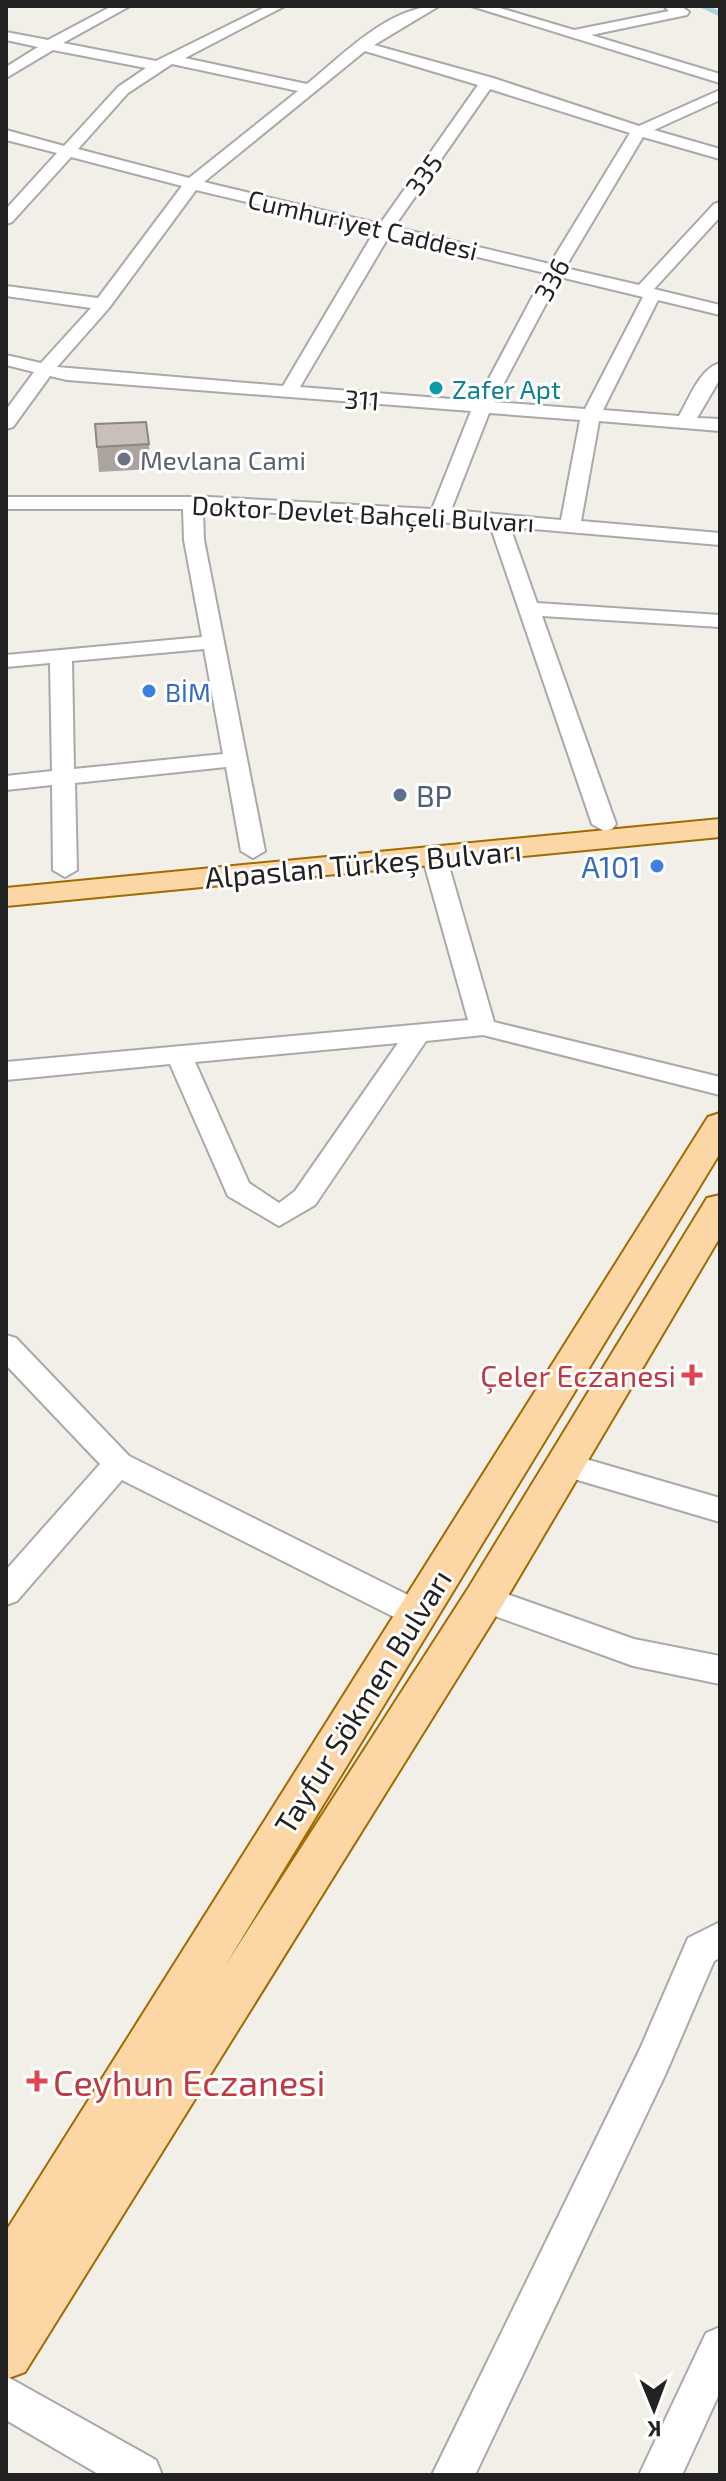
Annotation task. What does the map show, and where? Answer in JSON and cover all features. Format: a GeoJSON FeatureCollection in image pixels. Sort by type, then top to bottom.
{"type":"FeatureCollection","features":[{"type":"Feature","properties":{"kind":"main road","name":"Alpaslan Türkeş Bulvarı"},"geometry":{"type":"LineString","coordinates":[[6,875],[253,851],[720,813]]}},
{"type":"Feature","properties":{"kind":"main road","name":"Alpaslan Türkeş Bulvarı"},"geometry":{"type":"LineString","coordinates":[[6,897],[720,828]]}},
{"type":"Feature","properties":{"kind":"main road","name":"Tayfur Sökmen Bulvarı"},"geometry":{"type":"LineString","coordinates":[[6,2278],[720,1125]]}},
{"type":"Feature","properties":{"kind":"main road","name":"Tayfur Sökmen Bulvarı"},"geometry":{"type":"LineString","coordinates":[[6,2353],[484,1599],[720,1207]]}},
{"type":"Feature","properties":{"kind":"street"},"geometry":{"type":"LineString","coordinates":[[6,74],[50,45],[123,6]]}},
{"type":"Feature","properties":{"kind":"street"},"geometry":{"type":"LineString","coordinates":[[6,219],[123,90],[165,63],[278,6]]}},
{"type":"Feature","properties":{"kind":"street"},"geometry":{"type":"LineString","coordinates":[[6,423],[45,370],[103,304],[192,184],[363,46],[401,20],[432,6]]}},
{"type":"Feature","properties":{"kind":"street"},"geometry":{"type":"LineString","coordinates":[[481,6],[720,79]]}},
{"type":"Feature","properties":{"kind":"street"},"geometry":{"type":"LineString","coordinates":[[571,35],[682,12],[671,6]]}},
{"type":"Feature","properties":{"kind":"street"},"geometry":{"type":"LineString","coordinates":[[6,36],[310,89]]}},
{"type":"Feature","properties":{"kind":"street"},"geometry":{"type":"LineString","coordinates":[[363,46],[488,81],[638,132],[720,154]]}},
{"type":"Feature","properties":{"kind":"street","name":"335"},"geometry":{"type":"LineString","coordinates":[[288,393],[385,228],[488,81]]}},
{"type":"Feature","properties":{"kind":"street"},"geometry":{"type":"LineString","coordinates":[[638,132],[720,94]]}},
{"type":"Feature","properties":{"kind":"street","name":"336"},"geometry":{"type":"LineString","coordinates":[[439,515],[482,408],[556,269],[638,132]]}},
{"type":"Feature","properties":{"kind":"street","name":"Cumhuriyet Caddesi"},"geometry":{"type":"LineString","coordinates":[[6,135],[192,184],[720,310]]}},
{"type":"Feature","properties":{"kind":"street"},"geometry":{"type":"LineString","coordinates":[[570,526],[590,417],[648,292],[719,209]]}},
{"type":"Feature","properties":{"kind":"street"},"geometry":{"type":"LineString","coordinates":[[6,291],[103,304]]}},
{"type":"Feature","properties":{"kind":"street","name":"311"},"geometry":{"type":"LineString","coordinates":[[6,360],[67,375],[720,425]]}},
{"type":"Feature","properties":{"kind":"street"},"geometry":{"type":"LineString","coordinates":[[685,423],[713,384],[720,368]]}},
{"type":"Feature","properties":{"kind":"street","name":"Doktor Devlet Bahçeli Bulvarı"},"geometry":{"type":"LineString","coordinates":[[6,503],[193,503],[439,515],[720,539]]}},
{"type":"Feature","properties":{"kind":"street"},"geometry":{"type":"LineString","coordinates":[[193,503],[194,540],[253,851]]}},
{"type":"Feature","properties":{"kind":"street"},"geometry":{"type":"LineString","coordinates":[[498,520],[604,824]]}},
{"type":"Feature","properties":{"kind":"street"},"geometry":{"type":"LineString","coordinates":[[528,609],[720,621]]}},
{"type":"Feature","properties":{"kind":"street"},"geometry":{"type":"LineString","coordinates":[[6,661],[213,642]]}},
{"type":"Feature","properties":{"kind":"street"},"geometry":{"type":"LineString","coordinates":[[61,656],[65,870]]}},
{"type":"Feature","properties":{"kind":"street"},"geometry":{"type":"LineString","coordinates":[[6,783],[236,759]]}},
{"type":"Feature","properties":{"kind":"street"},"geometry":{"type":"LineString","coordinates":[[434,856],[483,1027]]}},
{"type":"Feature","properties":{"kind":"street"},"geometry":{"type":"LineString","coordinates":[[6,1071],[483,1027],[720,1086]]}},
{"type":"Feature","properties":{"kind":"street"},"geometry":{"type":"LineString","coordinates":[[178,1054],[238,1189],[279,1216],[305,1198],[417,1034]]}},
{"type":"Feature","properties":{"kind":"street"},"geometry":{"type":"LineString","coordinates":[[6,1346],[118,1464],[415,1613]]}},
{"type":"Feature","properties":{"kind":"street"},"geometry":{"type":"LineString","coordinates":[[6,1592],[118,1464]]}},
{"type":"Feature","properties":{"kind":"street"},"geometry":{"type":"LineString","coordinates":[[565,1465],[720,1510]]}},
{"type":"Feature","properties":{"kind":"street"},"geometry":{"type":"LineString","coordinates":[[484,1599],[633,1652],[720,1670]]}},
{"type":"Feature","properties":{"kind":"street"},"geometry":{"type":"LineString","coordinates":[[453,2475],[653,2061],[701,1950],[720,1938]]}},
{"type":"Feature","properties":{"kind":"street"},"geometry":{"type":"LineString","coordinates":[[660,2475],[720,2347]]}},
{"type":"Feature","properties":{"kind":"street"},"geometry":{"type":"LineString","coordinates":[[6,2397],[141,2475]]}},
{"type":"Feature","properties":{"kind":"building"},"geometry":{"type":"Polygon","coordinates":[[[146,422],[149,444],[97,447],[95,424],[146,422]]]}},
{"type":"Feature","properties":{"kind":"waterway"},"geometry":{"type":"LineString","coordinates":[[703,6],[720,14]]}},
{"type":"Feature","properties":{"kind":"place","name":"Zafer Apt"},"geometry":{"type":"Point","coordinates":[436,388]}},
{"type":"Feature","properties":{"kind":"place","name":"Mevlana Cami"},"geometry":{"type":"Point","coordinates":[124,459]}},
{"type":"Feature","properties":{"kind":"place","name":"BİM"},"geometry":{"type":"Point","coordinates":[149,691]}},
{"type":"Feature","properties":{"kind":"place","name":"BP"},"geometry":{"type":"Point","coordinates":[400,795]}},
{"type":"Feature","properties":{"kind":"place","name":"A101"},"geometry":{"type":"Point","coordinates":[657,866]}},
{"type":"Feature","properties":{"kind":"place","name":"Çeler Eczanesi"},"geometry":{"type":"Point","coordinates":[692,1375]}},
{"type":"Feature","properties":{"kind":"place","name":"Ceyhun Eczanesi"},"geometry":{"type":"Point","coordinates":[37,2081]}}]}
